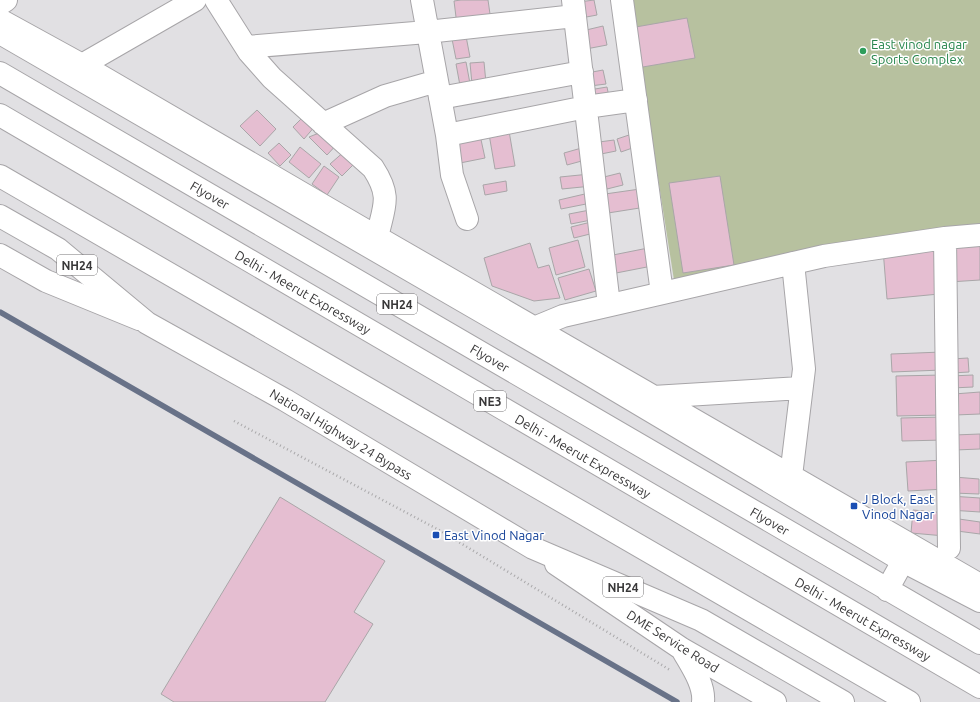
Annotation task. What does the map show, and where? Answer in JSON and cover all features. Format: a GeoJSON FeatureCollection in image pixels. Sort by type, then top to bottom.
{"type":"FeatureCollection","features":[{"type":"Feature","properties":{"kind":"main road"},"geometry":{"type":"LineString","coordinates":[[0,4],[6,0]]}},
{"type":"Feature","properties":{"kind":"main road"},"geometry":{"type":"LineString","coordinates":[[82,65],[195,0]]}},
{"type":"Feature","properties":{"kind":"main road"},"geometry":{"type":"LineString","coordinates":[[422,0],[447,135],[452,175],[467,219]]}},
{"type":"Feature","properties":{"kind":"main road"},"geometry":{"type":"LineString","coordinates":[[622,0],[662,293]]}},
{"type":"Feature","properties":{"kind":"main road"},"geometry":{"type":"LineString","coordinates":[[221,1],[246,47],[272,78],[373,168],[382,182],[386,196],[377,237]]}},
{"type":"Feature","properties":{"kind":"main road"},"geometry":{"type":"LineString","coordinates":[[246,47],[427,32],[574,8],[610,305]]}},
{"type":"Feature","properties":{"kind":"main road"},"geometry":{"type":"LineString","coordinates":[[0,20],[82,65],[980,585]]}},
{"type":"Feature","properties":{"kind":"main road"},"geometry":{"type":"LineString","coordinates":[[0,33],[555,354],[902,561],[980,601]]}},
{"type":"Feature","properties":{"kind":"main road"},"geometry":{"type":"LineString","coordinates":[[323,124],[385,96],[582,72]]}},
{"type":"Feature","properties":{"kind":"main road","name":"Flyover"},"geometry":{"type":"LineString","coordinates":[[0,73],[980,643]]}},
{"type":"Feature","properties":{"kind":"main road"},"geometry":{"type":"LineString","coordinates":[[447,135],[586,107],[636,100]]}},
{"type":"Feature","properties":{"kind":"main road","name":"Delhi - Meerut Expressway"},"geometry":{"type":"LineString","coordinates":[[0,115],[980,687]]}},
{"type":"Feature","properties":{"kind":"main road"},"geometry":{"type":"LineString","coordinates":[[0,176],[909,702]]}},
{"type":"Feature","properties":{"kind":"main road","name":"NH24"},"geometry":{"type":"LineString","coordinates":[[0,216],[58,249],[147,323]]}},
{"type":"Feature","properties":{"kind":"main road"},"geometry":{"type":"LineString","coordinates":[[534,328],[563,316],[824,256],[945,238],[980,235]]}},
{"type":"Feature","properties":{"kind":"main road"},"geometry":{"type":"LineString","coordinates":[[945,238],[949,548]]}},
{"type":"Feature","properties":{"kind":"main road"},"geometry":{"type":"LineString","coordinates":[[0,255],[46,281],[147,323]]}},
{"type":"Feature","properties":{"kind":"main road"},"geometry":{"type":"LineString","coordinates":[[791,476],[804,369],[793,263]]}},
{"type":"Feature","properties":{"kind":"main road","name":"National Highway 24 Bypass"},"geometry":{"type":"LineString","coordinates":[[147,323],[285,400],[533,548]]}},
{"type":"Feature","properties":{"kind":"main road"},"geometry":{"type":"LineString","coordinates":[[653,397],[802,388]]}},
{"type":"Feature","properties":{"kind":"main road","name":"NH24"},"geometry":{"type":"LineString","coordinates":[[533,548],[701,620],[843,702]]}},
{"type":"Feature","properties":{"kind":"main road","name":"DME Service Road"},"geometry":{"type":"LineString","coordinates":[[533,548],[682,649],[775,702]]}},
{"type":"Feature","properties":{"kind":"main road"},"geometry":{"type":"LineString","coordinates":[[887,590],[902,561]]}},
{"type":"Feature","properties":{"kind":"main road"},"geometry":{"type":"LineString","coordinates":[[682,649],[699,680],[704,696],[702,702]]}},
{"type":"Feature","properties":{"kind":"path"},"geometry":{"type":"LineString","coordinates":[[234,421],[439,530],[671,671]]}},
{"type":"Feature","properties":{"kind":"green space"},"geometry":{"type":"Polygon","coordinates":[[[630,0],[980,0],[980,234],[674,280],[630,0]]]}},
{"type":"Feature","properties":{"kind":"building"},"geometry":{"type":"Polygon","coordinates":[[[488,0],[491,21],[457,25],[454,1],[488,0]]]}},
{"type":"Feature","properties":{"kind":"building"},"geometry":{"type":"Polygon","coordinates":[[[594,0],[597,15],[581,18],[579,2],[594,0]]]}},
{"type":"Feature","properties":{"kind":"building"},"geometry":{"type":"Polygon","coordinates":[[[687,18],[695,58],[637,68],[630,28],[687,18]]]}},
{"type":"Feature","properties":{"kind":"building"},"geometry":{"type":"Polygon","coordinates":[[[603,26],[607,45],[586,49],[582,31],[603,26]]]}},
{"type":"Feature","properties":{"kind":"building"},"geometry":{"type":"Polygon","coordinates":[[[465,31],[470,57],[456,59],[451,34],[465,31]]]}},
{"type":"Feature","properties":{"kind":"building"},"geometry":{"type":"Polygon","coordinates":[[[466,62],[471,89],[461,91],[456,64],[466,62]]]}},
{"type":"Feature","properties":{"kind":"building"},"geometry":{"type":"Polygon","coordinates":[[[484,62],[486,83],[472,84],[470,63],[484,62]]]}},
{"type":"Feature","properties":{"kind":"building"},"geometry":{"type":"Polygon","coordinates":[[[603,70],[606,84],[590,86],[587,73],[603,70]]]}},
{"type":"Feature","properties":{"kind":"building"},"geometry":{"type":"Polygon","coordinates":[[[607,87],[610,102],[592,105],[589,90],[607,87]]]}},
{"type":"Feature","properties":{"kind":"building"},"geometry":{"type":"Polygon","coordinates":[[[257,110],[276,129],[260,146],[240,126],[257,110]]]}},
{"type":"Feature","properties":{"kind":"building"},"geometry":{"type":"Polygon","coordinates":[[[305,115],[316,125],[304,139],[293,127],[305,115]]]}},
{"type":"Feature","properties":{"kind":"building"},"geometry":{"type":"Polygon","coordinates":[[[324,131],[339,142],[327,155],[309,137],[324,131]]]}},
{"type":"Feature","properties":{"kind":"building"},"geometry":{"type":"Polygon","coordinates":[[[509,131],[515,166],[495,169],[489,134],[509,131]]]}},
{"type":"Feature","properties":{"kind":"building"},"geometry":{"type":"Polygon","coordinates":[[[635,133],[638,146],[621,152],[617,139],[635,133]]]}},
{"type":"Feature","properties":{"kind":"building"},"geometry":{"type":"Polygon","coordinates":[[[480,135],[485,158],[460,163],[455,140],[480,135]]]}},
{"type":"Feature","properties":{"kind":"building"},"geometry":{"type":"Polygon","coordinates":[[[614,140],[616,151],[601,154],[599,142],[614,140]]]}},
{"type":"Feature","properties":{"kind":"building"},"geometry":{"type":"Polygon","coordinates":[[[279,143],[291,155],[280,166],[268,153],[279,143]]]}},
{"type":"Feature","properties":{"kind":"building"},"geometry":{"type":"Polygon","coordinates":[[[300,147],[321,164],[309,178],[289,162],[300,147]]]}},
{"type":"Feature","properties":{"kind":"building"},"geometry":{"type":"Polygon","coordinates":[[[585,147],[589,159],[567,165],[564,153],[585,147]]]}},
{"type":"Feature","properties":{"kind":"building"},"geometry":{"type":"Polygon","coordinates":[[[346,150],[357,161],[342,176],[330,164],[346,150]]]}},
{"type":"Feature","properties":{"kind":"building"},"geometry":{"type":"Polygon","coordinates":[[[324,166],[339,177],[327,195],[312,184],[324,166]]]}},
{"type":"Feature","properties":{"kind":"building"},"geometry":{"type":"Polygon","coordinates":[[[620,173],[623,185],[607,189],[604,177],[620,173]]]}},
{"type":"Feature","properties":{"kind":"building"},"geometry":{"type":"Polygon","coordinates":[[[590,174],[592,186],[562,189],[560,177],[590,174]]]}},
{"type":"Feature","properties":{"kind":"building"},"geometry":{"type":"Polygon","coordinates":[[[720,176],[734,265],[683,273],[669,183],[720,176]]]}},
{"type":"Feature","properties":{"kind":"building"},"geometry":{"type":"Polygon","coordinates":[[[506,181],[507,191],[485,195],[483,185],[506,181]]]}},
{"type":"Feature","properties":{"kind":"building"},"geometry":{"type":"Polygon","coordinates":[[[640,189],[646,207],[608,213],[605,194],[640,189]]]}},
{"type":"Feature","properties":{"kind":"building"},"geometry":{"type":"Polygon","coordinates":[[[589,193],[591,203],[561,209],[559,200],[589,193]]]}},
{"type":"Feature","properties":{"kind":"building"},"geometry":{"type":"Polygon","coordinates":[[[595,209],[596,219],[571,224],[569,214],[595,209]]]}},
{"type":"Feature","properties":{"kind":"building"},"geometry":{"type":"Polygon","coordinates":[[[595,221],[598,232],[574,238],[571,227],[595,221]]]}},
{"type":"Feature","properties":{"kind":"building"},"geometry":{"type":"Polygon","coordinates":[[[980,238],[980,280],[949,282],[947,240],[980,238]]]}},
{"type":"Feature","properties":{"kind":"building"},"geometry":{"type":"Polygon","coordinates":[[[578,240],[585,267],[556,275],[549,248],[578,240]]]}},
{"type":"Feature","properties":{"kind":"building"},"geometry":{"type":"Polygon","coordinates":[[[530,243],[538,268],[549,265],[560,298],[534,301],[492,286],[484,258],[530,243]]]}},
{"type":"Feature","properties":{"kind":"building"},"geometry":{"type":"Polygon","coordinates":[[[934,245],[939,294],[887,299],[883,249],[934,245]]]}},
{"type":"Feature","properties":{"kind":"building"},"geometry":{"type":"Polygon","coordinates":[[[648,248],[652,266],[611,274],[608,256],[648,248]]]}},
{"type":"Feature","properties":{"kind":"building"},"geometry":{"type":"Polygon","coordinates":[[[589,269],[596,291],[565,300],[558,278],[589,269]]]}},
{"type":"Feature","properties":{"kind":"building"},"geometry":{"type":"Polygon","coordinates":[[[942,352],[942,370],[892,372],[891,354],[942,352]]]}},
{"type":"Feature","properties":{"kind":"building"},"geometry":{"type":"Polygon","coordinates":[[[968,358],[969,372],[952,373],[951,359],[968,358]]]}},
{"type":"Feature","properties":{"kind":"building"},"geometry":{"type":"Polygon","coordinates":[[[942,375],[943,415],[897,416],[896,376],[942,375]]]}},
{"type":"Feature","properties":{"kind":"building"},"geometry":{"type":"Polygon","coordinates":[[[973,375],[973,387],[952,388],[951,376],[973,375]]]}},
{"type":"Feature","properties":{"kind":"building"},"geometry":{"type":"Polygon","coordinates":[[[980,392],[980,414],[955,415],[954,394],[980,392]]]}},
{"type":"Feature","properties":{"kind":"building"},"geometry":{"type":"Polygon","coordinates":[[[943,417],[944,440],[902,441],[901,418],[943,417]]]}},
{"type":"Feature","properties":{"kind":"building"},"geometry":{"type":"Polygon","coordinates":[[[980,434],[980,449],[955,450],[954,435],[980,434]]]}},
{"type":"Feature","properties":{"kind":"building"},"geometry":{"type":"Polygon","coordinates":[[[945,460],[946,489],[908,491],[906,462],[945,460]]]}},
{"type":"Feature","properties":{"kind":"building"},"geometry":{"type":"Polygon","coordinates":[[[954,477],[979,479],[979,494],[953,493],[954,477]]]}},
{"type":"Feature","properties":{"kind":"building"},"geometry":{"type":"Polygon","coordinates":[[[950,496],[980,498],[980,512],[949,510],[950,496]]]}},
{"type":"Feature","properties":{"kind":"building"},"geometry":{"type":"Polygon","coordinates":[[[280,497],[385,561],[354,612],[373,624],[325,702],[174,702],[161,694],[280,497]]]}},
{"type":"Feature","properties":{"kind":"building"},"geometry":{"type":"Polygon","coordinates":[[[913,510],[947,513],[945,536],[911,533],[913,510]]]}},
{"type":"Feature","properties":{"kind":"building"},"geometry":{"type":"Polygon","coordinates":[[[959,519],[980,522],[980,534],[957,531],[959,519]]]}},
{"type":"Feature","properties":{"kind":"waterway"},"geometry":{"type":"LineString","coordinates":[[0,312],[677,702]]}},
{"type":"Feature","properties":{"kind":"place","name":"East vinod nagar Sports Complex"},"geometry":{"type":"Point","coordinates":[863,51]}},
{"type":"Feature","properties":{"kind":"place","name":"J Block, East Vinod Nagar"},"geometry":{"type":"Point","coordinates":[854,506]}},
{"type":"Feature","properties":{"kind":"place","name":"East Vinod Nagar"},"geometry":{"type":"Point","coordinates":[436,535]}}]}
